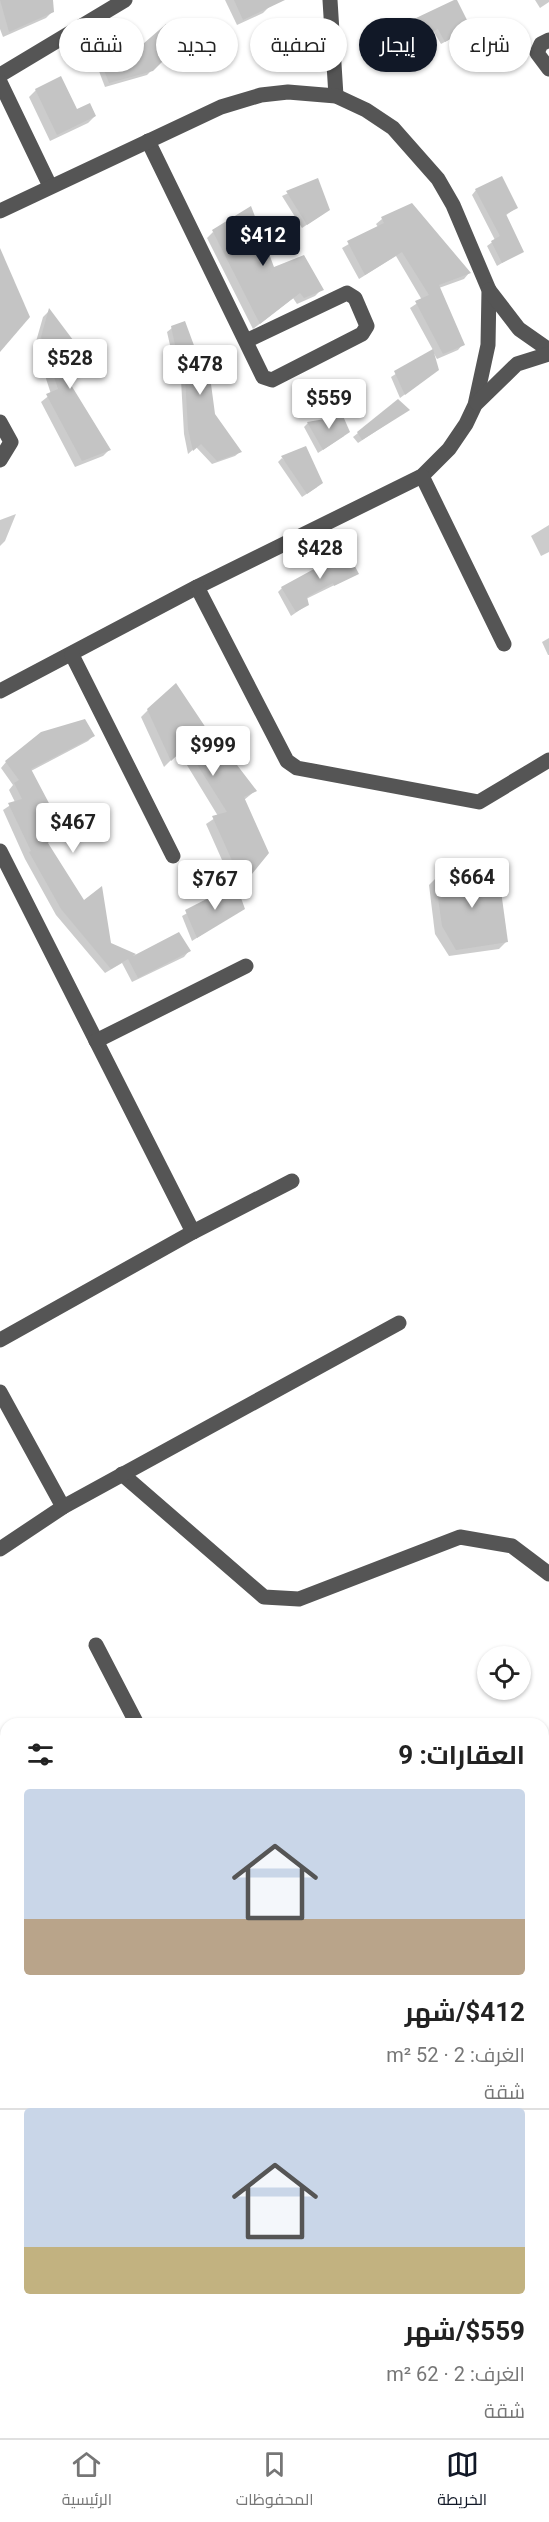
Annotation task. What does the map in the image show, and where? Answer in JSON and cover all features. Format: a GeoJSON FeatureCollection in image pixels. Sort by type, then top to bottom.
{"type":"FeatureCollection","features":[{"type":"Feature","properties":{"kind":"street"},"geometry":{"type":"LineString","coordinates":[[0,75],[124,0]]}},
{"type":"Feature","properties":{"kind":"street"},"geometry":{"type":"LineString","coordinates":[[330,0],[336,96]]}},
{"type":"Feature","properties":{"kind":"street"},"geometry":{"type":"LineString","coordinates":[[549,40],[541,44],[537,53],[549,69]]}},
{"type":"Feature","properties":{"kind":"street"},"geometry":{"type":"LineString","coordinates":[[0,82],[50,186]]}},
{"type":"Feature","properties":{"kind":"street"},"geometry":{"type":"LineString","coordinates":[[0,211],[221,107],[261,95],[288,92],[336,96],[366,110],[393,128],[438,180],[453,205],[489,290],[519,329],[549,352]]}},
{"type":"Feature","properties":{"kind":"street"},"geometry":{"type":"LineString","coordinates":[[148,141],[263,376],[272,380],[362,334],[367,326],[355,298],[347,293],[246,341]]}},
{"type":"Feature","properties":{"kind":"street"},"geometry":{"type":"LineString","coordinates":[[0,691],[197,587],[422,476],[449,449],[466,424],[475,405],[488,345],[489,290]]}},
{"type":"Feature","properties":{"kind":"street"},"geometry":{"type":"LineString","coordinates":[[475,405],[496,381],[517,364],[549,352]]}},
{"type":"Feature","properties":{"kind":"street"},"geometry":{"type":"LineString","coordinates":[[0,422],[11,442],[0,460]]}},
{"type":"Feature","properties":{"kind":"street"},"geometry":{"type":"LineString","coordinates":[[422,476],[504,644]]}},
{"type":"Feature","properties":{"kind":"street"},"geometry":{"type":"LineString","coordinates":[[197,587],[287,761],[297,768],[479,802],[549,760]]}},
{"type":"Feature","properties":{"kind":"street"},"geometry":{"type":"LineString","coordinates":[[72,655],[173,856]]}},
{"type":"Feature","properties":{"kind":"street"},"geometry":{"type":"LineString","coordinates":[[0,851],[193,1232]]}},
{"type":"Feature","properties":{"kind":"street"},"geometry":{"type":"LineString","coordinates":[[96,1041],[246,966]]}},
{"type":"Feature","properties":{"kind":"street"},"geometry":{"type":"LineString","coordinates":[[0,1340],[193,1232],[292,1181]]}},
{"type":"Feature","properties":{"kind":"street"},"geometry":{"type":"LineString","coordinates":[[0,1549],[63,1507],[399,1323]]}},
{"type":"Feature","properties":{"kind":"street"},"geometry":{"type":"LineString","coordinates":[[0,1392],[63,1507]]}},
{"type":"Feature","properties":{"kind":"street"},"geometry":{"type":"LineString","coordinates":[[122,1474],[264,1597],[299,1599],[460,1537],[512,1546],[549,1574]]}},
{"type":"Feature","properties":{"kind":"street"},"geometry":{"type":"LineString","coordinates":[[96,1645],[134,1718]]}},
{"type":"Feature","properties":{"kind":"building"},"geometry":{"type":"Polygon","coordinates":[[[0,0],[53,0],[54,12],[9,32],[0,0]]]}},
{"type":"Feature","properties":{"kind":"building"},"geometry":{"type":"Polygon","coordinates":[[[234,0],[285,0],[243,20],[234,0]]]}},
{"type":"Feature","properties":{"kind":"building"},"geometry":{"type":"Polygon","coordinates":[[[457,0],[466,18],[449,18],[449,40],[445,42],[437,29],[437,18],[416,18],[457,0]]]}},
{"type":"Feature","properties":{"kind":"building"},"geometry":{"type":"Polygon","coordinates":[[[156,33],[156,68],[153,71],[109,83],[105,72],[144,72],[144,43],[156,33]]]}},
{"type":"Feature","properties":{"kind":"building"},"geometry":{"type":"Polygon","coordinates":[[[61,76],[77,109],[90,103],[96,116],[57,135],[35,89],[61,76]]]}},
{"type":"Feature","properties":{"kind":"building"},"geometry":{"type":"Polygon","coordinates":[[[502,176],[518,208],[506,214],[524,252],[502,263],[491,241],[500,236],[475,189],[502,176]]]}},
{"type":"Feature","properties":{"kind":"building"},"geometry":{"type":"Polygon","coordinates":[[[318,178],[330,210],[307,225],[286,191],[318,178]]]}},
{"type":"Feature","properties":{"kind":"building"},"geometry":{"type":"Polygon","coordinates":[[[412,203],[471,273],[439,285],[465,345],[443,354],[415,301],[429,295],[402,252],[365,275],[347,241],[384,223],[381,217],[412,203]]]}},
{"type":"Feature","properties":{"kind":"building"},"geometry":{"type":"Polygon","coordinates":[[[251,206],[274,267],[304,255],[324,290],[304,298],[300,293],[260,324],[212,230],[251,206]]]}},
{"type":"Feature","properties":{"kind":"building"},"geometry":{"type":"Polygon","coordinates":[[[0,248],[30,317],[0,352],[0,248]]]}},
{"type":"Feature","properties":{"kind":"building"},"geometry":{"type":"Polygon","coordinates":[[[49,308],[91,364],[68,380],[111,450],[82,461],[46,394],[58,389],[41,337],[49,308]]]}},
{"type":"Feature","properties":{"kind":"building"},"geometry":{"type":"Polygon","coordinates":[[[185,321],[199,359],[207,354],[223,376],[211,384],[215,414],[242,452],[217,461],[201,444],[193,451],[188,429],[185,377],[176,381],[168,355],[176,350],[171,326],[185,321]]]}},
{"type":"Feature","properties":{"kind":"building"},"geometry":{"type":"Polygon","coordinates":[[[433,349],[439,370],[405,395],[394,371],[433,349]]]}},
{"type":"Feature","properties":{"kind":"building"},"geometry":{"type":"Polygon","coordinates":[[[398,399],[410,410],[362,440],[357,432],[398,399]]]}},
{"type":"Feature","properties":{"kind":"building"},"geometry":{"type":"Polygon","coordinates":[[[343,416],[350,432],[323,450],[307,422],[343,416]]]}},
{"type":"Feature","properties":{"kind":"building"},"geometry":{"type":"Polygon","coordinates":[[[306,446],[323,483],[307,494],[281,456],[306,446]]]}},
{"type":"Feature","properties":{"kind":"building"},"geometry":{"type":"Polygon","coordinates":[[[347,551],[359,574],[334,586],[333,583],[307,597],[309,605],[296,612],[281,587],[347,551]]]}},
{"type":"Feature","properties":{"kind":"building"},"geometry":{"type":"Polygon","coordinates":[[[176,683],[212,737],[214,735],[257,791],[244,797],[269,853],[243,885],[212,816],[227,812],[186,747],[171,761],[147,709],[176,683]]]}},
{"type":"Feature","properties":{"kind":"building"},"geometry":{"type":"Polygon","coordinates":[[[85,719],[95,736],[31,769],[61,826],[48,843],[84,900],[102,886],[111,943],[136,954],[133,956],[179,932],[191,951],[138,978],[128,959],[111,969],[61,909],[29,852],[31,851],[8,803],[22,799],[14,783],[19,780],[5,761],[41,732],[85,719]]]}},
{"type":"Feature","properties":{"kind":"building"},"geometry":{"type":"Polygon","coordinates":[[[498,869],[508,942],[456,950],[442,926],[435,877],[498,869]]]}},
{"type":"Feature","properties":{"kind":"building"},"geometry":{"type":"Polygon","coordinates":[[[236,884],[245,909],[197,938],[185,910],[236,884]]]}}]}
